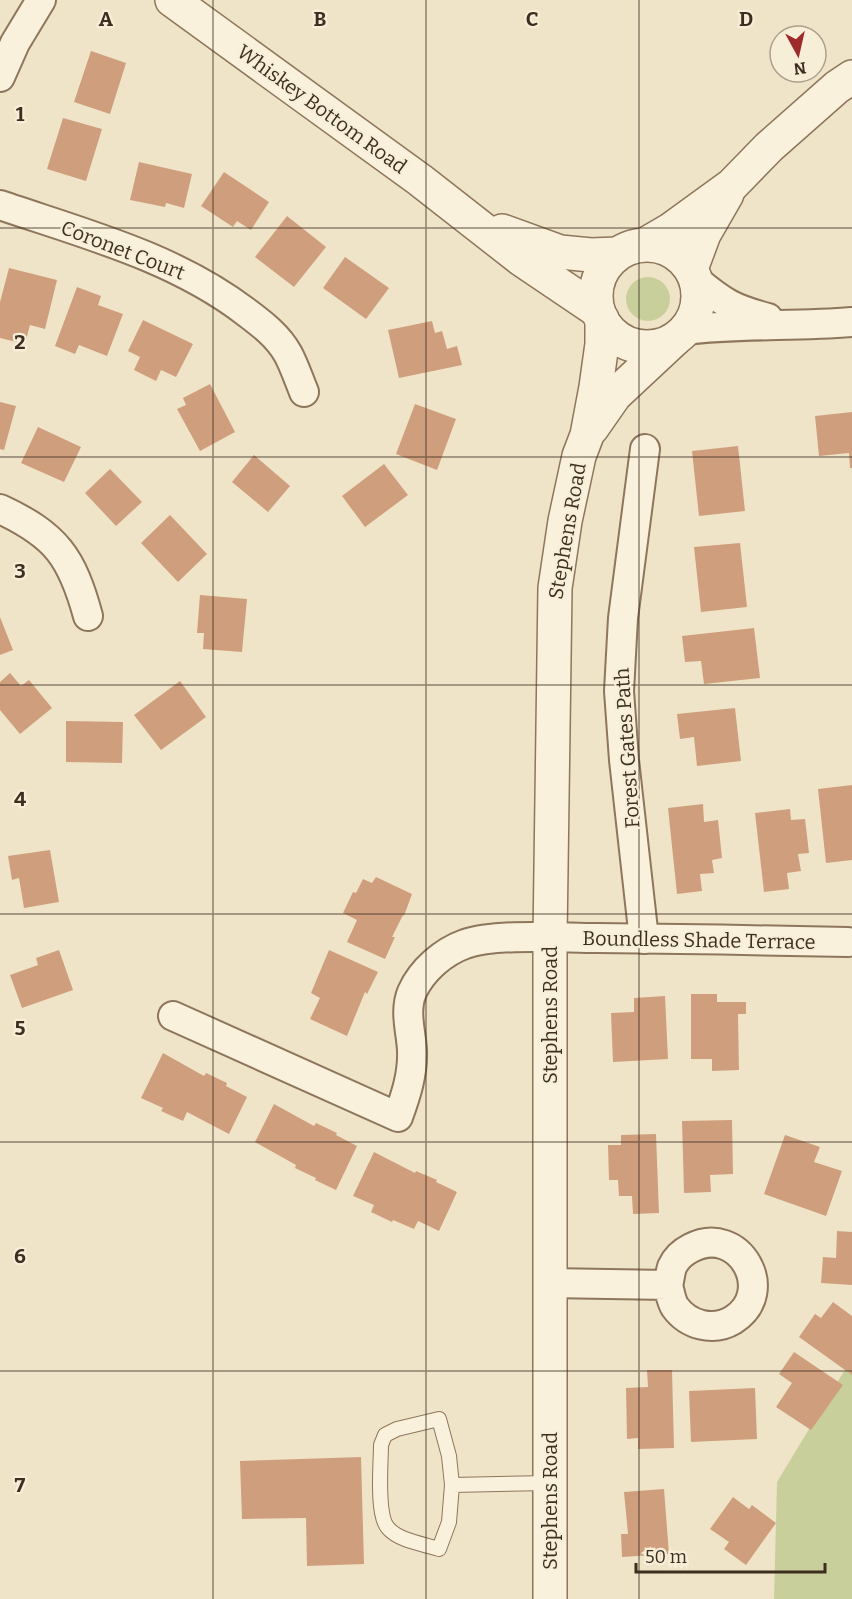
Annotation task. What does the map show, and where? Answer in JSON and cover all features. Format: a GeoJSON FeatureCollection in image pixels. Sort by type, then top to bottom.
{"type":"FeatureCollection","features":[{"type":"Feature","properties":{"kind":"street"},"geometry":{"type":"LineString","coordinates":[[0,77],[15,43],[41,0]]}},
{"type":"Feature","properties":{"kind":"street","name":"Whiskey Bottom Road"},"geometry":{"type":"LineString","coordinates":[[172,0],[600,315]]}},
{"type":"Feature","properties":{"kind":"street"},"geometry":{"type":"LineString","coordinates":[[852,77],[837,87],[769,147],[732,185],[670,230],[631,249],[607,264],[598,282],[596,299],[600,315],[607,328],[624,341],[642,346],[658,345],[681,334],[739,325],[820,325],[852,322]]}},
{"type":"Feature","properties":{"kind":"street"},"geometry":{"type":"LineString","coordinates":[[681,334],[694,315],[698,299],[694,275],[704,234],[732,185]]}},
{"type":"Feature","properties":{"kind":"street","name":"Coronet Court"},"geometry":{"type":"LineString","coordinates":[[0,205],[146,255],[194,278],[236,305],[270,331],[288,354],[304,392]]}},
{"type":"Feature","properties":{"kind":"street","name":"Whiskey Bottom Road"},"geometry":{"type":"LineString","coordinates":[[472,219],[560,252],[591,255],[631,249]]}},
{"type":"Feature","properties":{"kind":"street"},"geometry":{"type":"LineString","coordinates":[[631,249],[662,247],[677,254],[715,296],[737,310],[790,324]]}},
{"type":"Feature","properties":{"kind":"street","name":"Stephens Road"},"geometry":{"type":"LineString","coordinates":[[550,1599],[550,938],[555,588],[565,521],[579,456],[587,435],[602,344],[600,315]]}},
{"type":"Feature","properties":{"kind":"street","name":"Stephens Road"},"geometry":{"type":"LineString","coordinates":[[587,435],[615,395],[681,334]]}},
{"type":"Feature","properties":{"kind":"street","name":"Forest Gates Path"},"geometry":{"type":"LineString","coordinates":[[644,939],[624,760],[619,691],[623,618],[645,449]]}},
{"type":"Feature","properties":{"kind":"street"},"geometry":{"type":"LineString","coordinates":[[0,508],[27,521],[50,540],[67,559],[80,587],[88,616]]}},
{"type":"Feature","properties":{"kind":"street","name":"Boundless Shade Terrace"},"geometry":{"type":"LineString","coordinates":[[173,1016],[398,1117],[409,1086],[412,1050],[408,1024],[412,993],[426,970],[443,955],[466,944],[494,939],[550,938],[851,942]]}},
{"type":"Feature","properties":{"kind":"street"},"geometry":{"type":"LineString","coordinates":[[549,1283],[668,1285]]}},
{"type":"Feature","properties":{"kind":"lane"},"geometry":{"type":"LineString","coordinates":[[439,1419],[449,1456],[452,1485],[449,1522],[439,1549],[400,1537],[388,1529],[381,1511],[381,1445],[385,1435],[397,1429],[439,1419]]}},
{"type":"Feature","properties":{"kind":"lane"},"geometry":{"type":"LineString","coordinates":[[452,1485],[550,1483]]}},
{"type":"Feature","properties":{"kind":"green space"},"geometry":{"type":"Polygon","coordinates":[[[648,277],[657,278],[664,283],[669,290],[669,308],[664,315],[657,320],[648,321],[639,320],[632,315],[627,308],[626,299],[627,290],[632,283],[639,278],[648,277]]]}},
{"type":"Feature","properties":{"kind":"green space"},"geometry":{"type":"Polygon","coordinates":[[[852,1358],[852,1599],[774,1599],[777,1482],[852,1358]]]}},
{"type":"Feature","properties":{"kind":"building"},"geometry":{"type":"Polygon","coordinates":[[[91,51],[126,63],[110,114],[74,102],[91,51]]]}},
{"type":"Feature","properties":{"kind":"building"},"geometry":{"type":"Polygon","coordinates":[[[63,118],[102,129],[86,181],[47,169],[63,118]]]}},
{"type":"Feature","properties":{"kind":"building"},"geometry":{"type":"Polygon","coordinates":[[[139,162],[192,174],[184,208],[166,203],[165,207],[130,200],[139,162]]]}},
{"type":"Feature","properties":{"kind":"building"},"geometry":{"type":"Polygon","coordinates":[[[224,172],[269,202],[251,230],[237,221],[233,227],[201,206],[224,172]]]}},
{"type":"Feature","properties":{"kind":"building"},"geometry":{"type":"Polygon","coordinates":[[[287,216],[326,247],[294,287],[255,257],[287,216]]]}},
{"type":"Feature","properties":{"kind":"building"},"geometry":{"type":"Polygon","coordinates":[[[345,257],[389,288],[366,319],[323,288],[345,257]]]}},
{"type":"Feature","properties":{"kind":"building"},"geometry":{"type":"Polygon","coordinates":[[[9,268],[57,280],[45,329],[30,325],[25,344],[0,338],[0,302],[9,268]]]}},
{"type":"Feature","properties":{"kind":"building"},"geometry":{"type":"Polygon","coordinates":[[[77,287],[101,296],[98,305],[123,314],[107,356],[79,345],[75,354],[55,346],[77,287]]]}},
{"type":"Feature","properties":{"kind":"building"},"geometry":{"type":"Polygon","coordinates":[[[143,320],[193,344],[176,377],[161,370],[156,381],[134,370],[140,357],[128,351],[143,320]]]}},
{"type":"Feature","properties":{"kind":"building"},"geometry":{"type":"Polygon","coordinates":[[[432,321],[435,333],[442,331],[447,349],[457,346],[462,365],[399,378],[388,330],[432,321]]]}},
{"type":"Feature","properties":{"kind":"building"},"geometry":{"type":"Polygon","coordinates":[[[210,384],[235,432],[200,451],[177,409],[186,405],[183,398],[210,384]]]}},
{"type":"Feature","properties":{"kind":"building"},"geometry":{"type":"Polygon","coordinates":[[[0,402],[16,406],[4,450],[0,449],[0,402]]]}},
{"type":"Feature","properties":{"kind":"building"},"geometry":{"type":"Polygon","coordinates":[[[415,404],[456,419],[437,470],[396,454],[415,404]]]}},
{"type":"Feature","properties":{"kind":"building"},"geometry":{"type":"Polygon","coordinates":[[[852,412],[852,468],[850,468],[849,453],[819,456],[815,416],[852,412]]]}},
{"type":"Feature","properties":{"kind":"building"},"geometry":{"type":"Polygon","coordinates":[[[38,427],[81,447],[64,482],[21,463],[38,427]]]}},
{"type":"Feature","properties":{"kind":"building"},"geometry":{"type":"Polygon","coordinates":[[[738,446],[745,511],[699,516],[692,451],[738,446]]]}},
{"type":"Feature","properties":{"kind":"building"},"geometry":{"type":"Polygon","coordinates":[[[254,455],[290,486],[268,512],[232,482],[254,455]]]}},
{"type":"Feature","properties":{"kind":"building"},"geometry":{"type":"Polygon","coordinates":[[[384,464],[408,495],[365,527],[342,496],[384,464]]]}},
{"type":"Feature","properties":{"kind":"building"},"geometry":{"type":"Polygon","coordinates":[[[110,469],[142,502],[116,526],[85,493],[110,469]]]}},
{"type":"Feature","properties":{"kind":"building"},"geometry":{"type":"Polygon","coordinates":[[[170,515],[207,554],[178,582],[141,543],[170,515]]]}},
{"type":"Feature","properties":{"kind":"building"},"geometry":{"type":"Polygon","coordinates":[[[740,543],[747,607],[701,612],[694,547],[740,543]]]}},
{"type":"Feature","properties":{"kind":"building"},"geometry":{"type":"Polygon","coordinates":[[[200,595],[247,599],[242,652],[203,649],[204,633],[197,633],[200,595]]]}},
{"type":"Feature","properties":{"kind":"building"},"geometry":{"type":"Polygon","coordinates":[[[0,617],[13,650],[0,655],[0,617]]]}},
{"type":"Feature","properties":{"kind":"building"},"geometry":{"type":"Polygon","coordinates":[[[754,628],[760,678],[704,684],[701,661],[685,662],[682,636],[754,628]]]}},
{"type":"Feature","properties":{"kind":"building"},"geometry":{"type":"Polygon","coordinates":[[[10,673],[21,686],[29,680],[52,708],[20,734],[0,710],[0,682],[10,673]]]}},
{"type":"Feature","properties":{"kind":"building"},"geometry":{"type":"Polygon","coordinates":[[[180,681],[206,717],[161,750],[134,715],[180,681]]]}},
{"type":"Feature","properties":{"kind":"building"},"geometry":{"type":"Polygon","coordinates":[[[735,708],[741,761],[697,766],[694,737],[680,739],[677,714],[735,708]]]}},
{"type":"Feature","properties":{"kind":"building"},"geometry":{"type":"Polygon","coordinates":[[[66,721],[123,722],[122,763],[66,762],[66,721]]]}},
{"type":"Feature","properties":{"kind":"building"},"geometry":{"type":"Polygon","coordinates":[[[852,785],[852,860],[826,863],[818,789],[852,785]]]}},
{"type":"Feature","properties":{"kind":"building"},"geometry":{"type":"Polygon","coordinates":[[[703,804],[704,822],[718,820],[722,858],[712,860],[714,873],[700,874],[702,891],[677,894],[668,808],[703,804]]]}},
{"type":"Feature","properties":{"kind":"building"},"geometry":{"type":"Polygon","coordinates":[[[790,809],[791,820],[805,819],[809,853],[798,854],[801,871],[787,873],[789,889],[764,892],[755,813],[790,809]]]}},
{"type":"Feature","properties":{"kind":"building"},"geometry":{"type":"Polygon","coordinates":[[[50,850],[59,902],[24,908],[19,878],[12,880],[8,856],[50,850]]]}},
{"type":"Feature","properties":{"kind":"building"},"geometry":{"type":"Polygon","coordinates":[[[376,877],[412,894],[404,916],[392,937],[395,937],[385,959],[347,942],[357,920],[343,913],[353,892],[356,893],[363,879],[372,883],[376,877]]]}},
{"type":"Feature","properties":{"kind":"building"},"geometry":{"type":"Polygon","coordinates":[[[59,950],[73,990],[22,1008],[10,975],[38,965],[36,958],[59,950]]]}},
{"type":"Feature","properties":{"kind":"building"},"geometry":{"type":"Polygon","coordinates":[[[329,950],[378,972],[367,994],[365,992],[347,1036],[310,1019],[320,998],[311,993],[329,950]]]}},
{"type":"Feature","properties":{"kind":"building"},"geometry":{"type":"Polygon","coordinates":[[[691,994],[717,994],[717,1002],[746,1002],[746,1014],[738,1014],[739,1070],[712,1071],[712,1059],[691,1059],[691,994]]]}},
{"type":"Feature","properties":{"kind":"building"},"geometry":{"type":"Polygon","coordinates":[[[665,996],[668,1059],[613,1062],[611,1013],[634,1012],[634,998],[665,996]]]}},
{"type":"Feature","properties":{"kind":"building"},"geometry":{"type":"Polygon","coordinates":[[[163,1053],[204,1076],[206,1073],[227,1083],[226,1086],[247,1097],[229,1134],[187,1112],[183,1121],[141,1098],[163,1053]]]}},
{"type":"Feature","properties":{"kind":"building"},"geometry":{"type":"Polygon","coordinates":[[[274,1104],[314,1126],[316,1123],[337,1133],[336,1135],[357,1146],[336,1190],[315,1180],[316,1178],[295,1168],[296,1165],[255,1142],[274,1104]]]}},
{"type":"Feature","properties":{"kind":"building"},"geometry":{"type":"Polygon","coordinates":[[[732,1120],[733,1174],[710,1175],[711,1192],[684,1193],[682,1121],[732,1120]]]}},
{"type":"Feature","properties":{"kind":"building"},"geometry":{"type":"Polygon","coordinates":[[[656,1134],[659,1213],[633,1214],[632,1196],[619,1196],[618,1180],[609,1180],[608,1145],[621,1145],[621,1135],[656,1134]]]}},
{"type":"Feature","properties":{"kind":"building"},"geometry":{"type":"Polygon","coordinates":[[[785,1135],[820,1147],[814,1162],[842,1171],[826,1216],[764,1194],[785,1135]]]}},
{"type":"Feature","properties":{"kind":"building"},"geometry":{"type":"Polygon","coordinates":[[[374,1152],[415,1173],[416,1171],[437,1180],[436,1182],[457,1192],[439,1231],[418,1221],[414,1229],[393,1220],[392,1222],[371,1212],[374,1205],[353,1196],[374,1152]]]}},
{"type":"Feature","properties":{"kind":"building"},"geometry":{"type":"Polygon","coordinates":[[[837,1231],[852,1232],[852,1285],[821,1283],[823,1257],[836,1258],[837,1231]]]}},
{"type":"Feature","properties":{"kind":"building"},"geometry":{"type":"Polygon","coordinates":[[[833,1302],[852,1316],[852,1375],[799,1337],[815,1314],[821,1318],[833,1302]]]}},
{"type":"Feature","properties":{"kind":"building"},"geometry":{"type":"Polygon","coordinates":[[[794,1352],[843,1385],[811,1430],[776,1407],[792,1383],[779,1374],[794,1352]]]}},
{"type":"Feature","properties":{"kind":"building"},"geometry":{"type":"Polygon","coordinates":[[[647,1370],[672,1370],[674,1448],[638,1449],[638,1438],[627,1439],[626,1388],[648,1387],[647,1370]]]}},
{"type":"Feature","properties":{"kind":"building"},"geometry":{"type":"Polygon","coordinates":[[[755,1388],[757,1439],[691,1442],[689,1391],[755,1388]]]}},
{"type":"Feature","properties":{"kind":"building"},"geometry":{"type":"Polygon","coordinates":[[[361,1457],[364,1564],[307,1566],[306,1518],[242,1519],[240,1461],[361,1457]]]}},
{"type":"Feature","properties":{"kind":"building"},"geometry":{"type":"Polygon","coordinates":[[[664,1489],[669,1554],[622,1557],[621,1534],[628,1534],[624,1492],[664,1489]]]}},
{"type":"Feature","properties":{"kind":"building"},"geometry":{"type":"Polygon","coordinates":[[[733,1497],[749,1509],[752,1505],[776,1523],[746,1565],[724,1549],[729,1542],[710,1529],[733,1497]]]}}]}
